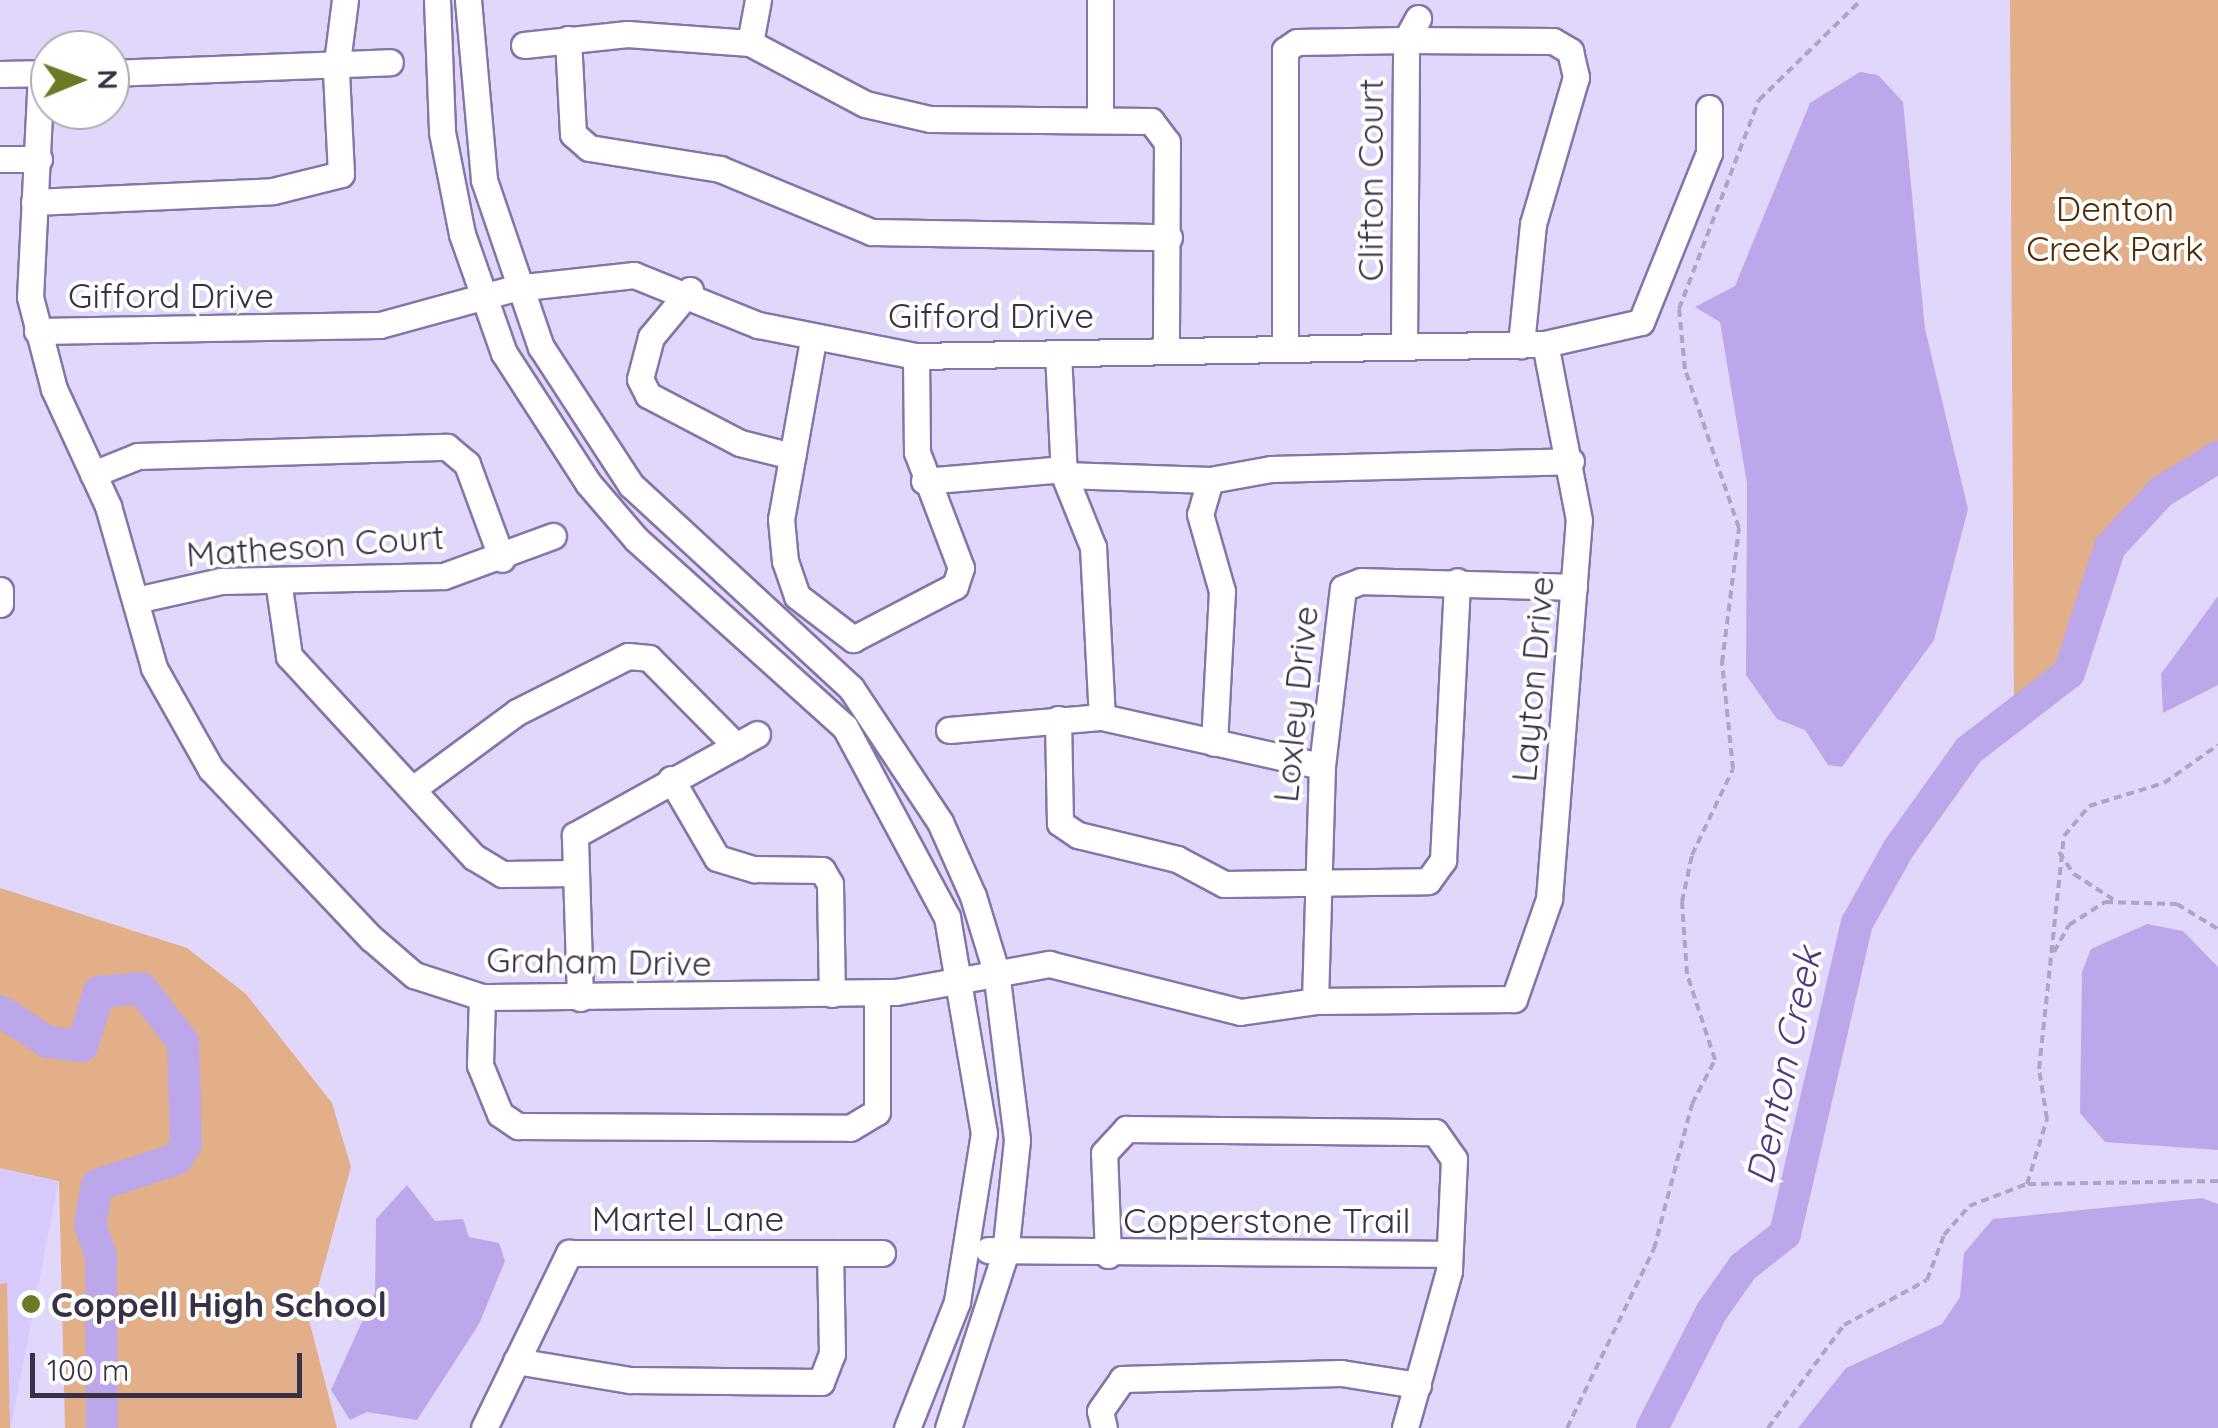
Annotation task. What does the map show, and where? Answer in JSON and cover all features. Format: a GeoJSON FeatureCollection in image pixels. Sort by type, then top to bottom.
{"type":"FeatureCollection","features":[{"type":"Feature","properties":{"kind":"street"},"geometry":{"type":"LineString","coordinates":[[34,202],[322,186],[341,174],[336,70],[344,0]]}},
{"type":"Feature","properties":{"kind":"street"},"geometry":{"type":"LineString","coordinates":[[437,0],[442,132],[483,295],[504,353],[588,484],[845,727],[915,843],[963,975],[984,1133],[968,1245],[908,1428]]}},
{"type":"Feature","properties":{"kind":"street"},"geometry":{"type":"LineString","coordinates":[[468,0],[473,116],[515,288],[582,418],[631,485],[791,627],[900,756],[940,822],[996,971],[1017,1140],[1005,1254],[948,1428]]}},
{"type":"Feature","properties":{"kind":"street"},"geometry":{"type":"LineString","coordinates":[[750,43],[758,0]]}},
{"type":"Feature","properties":{"kind":"street"},"geometry":{"type":"LineString","coordinates":[[1100,0],[1100,116]]}},
{"type":"Feature","properties":{"kind":"street","name":"Layton Drive"},"geometry":{"type":"LineString","coordinates":[[1285,346],[1285,50],[1297,42],[1412,29],[1553,41],[1570,51],[1576,77],[1527,254],[1533,344],[1571,461],[1580,520],[1546,921],[1525,986],[1498,1001]]}},
{"type":"Feature","properties":{"kind":"street","name":"Clifton Court"},"geometry":{"type":"LineString","coordinates":[[1404,346],[1412,29]]}},
{"type":"Feature","properties":{"kind":"street"},"geometry":{"type":"LineString","coordinates":[[568,39],[573,134],[590,148],[720,169],[871,232],[1169,237]]}},
{"type":"Feature","properties":{"kind":"street"},"geometry":{"type":"LineString","coordinates":[[524,45],[568,39],[750,43],[814,82],[930,118],[1100,116],[1162,127],[1169,237],[1166,348]]}},
{"type":"Feature","properties":{"kind":"street"},"geometry":{"type":"LineString","coordinates":[[130,73],[336,70],[390,62]]}},
{"type":"Feature","properties":{"kind":"street"},"geometry":{"type":"LineString","coordinates":[[0,74],[30,74]]}},
{"type":"Feature","properties":{"kind":"street","name":"Gifford Drive"},"geometry":{"type":"LineString","coordinates":[[37,330],[362,326],[515,288],[634,274],[690,290],[813,340],[916,356],[1166,348],[1533,344],[1641,322],[1710,153],[1709,108]]}},
{"type":"Feature","properties":{"kind":"street","name":"Graham Drive"},"geometry":{"type":"LineString","coordinates":[[41,130],[34,202],[37,330],[93,474],[136,600],[154,668],[212,769],[414,975],[482,997],[580,998],[878,993],[963,975],[1082,965],[1240,1012],[1315,1001],[1498,1001]]}},
{"type":"Feature","properties":{"kind":"street"},"geometry":{"type":"LineString","coordinates":[[0,159],[39,159]]}},
{"type":"Feature","properties":{"kind":"street"},"geometry":{"type":"LineString","coordinates":[[690,290],[651,338],[640,379],[648,395],[708,429],[792,456]]}},
{"type":"Feature","properties":{"kind":"street"},"geometry":{"type":"LineString","coordinates":[[813,340],[780,519],[797,596],[854,639],[955,586],[958,548],[924,482],[916,356]]}},
{"type":"Feature","properties":{"kind":"street"},"geometry":{"type":"LineString","coordinates":[[1058,354],[1064,472],[1093,547],[1102,717]]}},
{"type":"Feature","properties":{"kind":"street"},"geometry":{"type":"LineString","coordinates":[[93,474],[138,456],[448,447],[467,464],[502,559]]}},
{"type":"Feature","properties":{"kind":"street"},"geometry":{"type":"LineString","coordinates":[[924,482],[1064,472],[1210,480],[1270,469],[1571,461]]}},
{"type":"Feature","properties":{"kind":"street"},"geometry":{"type":"LineString","coordinates":[[1210,480],[1200,514],[1222,591],[1214,743]]}},
{"type":"Feature","properties":{"kind":"street","name":"Matheson Court"},"geometry":{"type":"LineString","coordinates":[[136,600],[196,583],[418,579],[502,559],[553,536]]}},
{"type":"Feature","properties":{"kind":"street"},"geometry":{"type":"LineString","coordinates":[[278,580],[289,656],[360,742],[414,788],[474,857],[502,874],[576,873]]}},
{"type":"Feature","properties":{"kind":"street"},"geometry":{"type":"LineString","coordinates":[[1058,719],[1060,824],[1078,835],[1177,859],[1224,884],[1398,887],[1439,870],[1457,581]]}},
{"type":"Feature","properties":{"kind":"street","name":"Loxley Drive"},"geometry":{"type":"LineString","coordinates":[[1315,1001],[1315,884],[1322,766],[1343,588],[1457,581],[1574,586]]}},
{"type":"Feature","properties":{"kind":"street"},"geometry":{"type":"LineString","coordinates":[[0,590],[0,604]]}},
{"type":"Feature","properties":{"kind":"street"},"geometry":{"type":"LineString","coordinates":[[414,788],[517,712],[628,656],[649,658],[747,740],[575,834],[580,998]]}},
{"type":"Feature","properties":{"kind":"street"},"geometry":{"type":"LineString","coordinates":[[949,730],[1102,717],[1322,766]]}},
{"type":"Feature","properties":{"kind":"street"},"geometry":{"type":"LineString","coordinates":[[670,779],[717,858],[754,869],[822,870],[830,884],[832,994]]}},
{"type":"Feature","properties":{"kind":"street"},"geometry":{"type":"LineString","coordinates":[[482,997],[480,1065],[500,1114],[518,1126],[850,1128],[877,1112],[878,993]]}},
{"type":"Feature","properties":{"kind":"street"},"geometry":{"type":"LineString","coordinates":[[1108,1255],[1104,1153],[1126,1129],[1400,1126],[1450,1144],[1448,1254]]}},
{"type":"Feature","properties":{"kind":"street","name":"Copperstone Trail"},"geometry":{"type":"LineString","coordinates":[[968,1245],[1005,1254],[1448,1254],[1418,1385],[1404,1428]]}},
{"type":"Feature","properties":{"kind":"street","name":"Martel Lane"},"geometry":{"type":"LineString","coordinates":[[484,1428],[569,1253],[882,1253]]}},
{"type":"Feature","properties":{"kind":"street"},"geometry":{"type":"LineString","coordinates":[[516,1362],[630,1380],[821,1382],[832,1354],[830,1253]]}},
{"type":"Feature","properties":{"kind":"street"},"geometry":{"type":"LineString","coordinates":[[1104,1428],[1100,1411],[1122,1379],[1342,1373],[1418,1385]]}},
{"type":"Feature","properties":{"kind":"path"},"geometry":{"type":"LineString","coordinates":[[1567,1428],[1654,1248],[1692,1104],[1715,1060],[1688,974],[1682,902],[1692,854],[1733,769],[1722,664],[1739,528],[1686,368],[1678,309],[1759,100],[1860,0]]}},
{"type":"Feature","properties":{"kind":"path"},"geometry":{"type":"LineString","coordinates":[[2027,1184],[2046,1130],[2039,1069],[2059,851],[2079,812],[2164,782],[2218,745]]}},
{"type":"Feature","properties":{"kind":"path"},"geometry":{"type":"LineString","coordinates":[[2059,851],[2074,874],[2114,900],[2177,904],[2218,929]]}},
{"type":"Feature","properties":{"kind":"path"},"geometry":{"type":"LineString","coordinates":[[2052,957],[2069,925],[2114,900]]}},
{"type":"Feature","properties":{"kind":"path"},"geometry":{"type":"LineString","coordinates":[[1768,1428],[1844,1325],[1928,1280],[1944,1235],[1969,1206],[2027,1184],[2218,1181]]}},
{"type":"Feature","properties":{"kind":"shaded area"},"geometry":{"type":"Polygon","coordinates":[[[1860,72],[1878,75],[1903,102],[1925,329],[1968,509],[1934,640],[1842,767],[1828,765],[1805,730],[1777,719],[1746,675],[1747,484],[1720,322],[1695,307],[1735,286],[1810,103],[1860,72]]]}},
{"type":"Feature","properties":{"kind":"shaded area"},"geometry":{"type":"Polygon","coordinates":[[[2218,596],[2218,685],[2163,713],[2161,674],[2218,596]]]}},
{"type":"Feature","properties":{"kind":"shaded area"},"geometry":{"type":"Polygon","coordinates":[[[2147,924],[2183,931],[2218,967],[2218,1150],[2105,1142],[2080,1113],[2082,972],[2091,949],[2147,924]]]}},
{"type":"Feature","properties":{"kind":"shaded area"},"geometry":{"type":"Polygon","coordinates":[[[0,1168],[59,1179],[11,1428],[0,1428],[0,1168]]]}},
{"type":"Feature","properties":{"kind":"shaded area"},"geometry":{"type":"Polygon","coordinates":[[[407,1185],[435,1221],[463,1219],[469,1237],[499,1243],[505,1261],[479,1324],[417,1420],[367,1412],[350,1420],[331,1390],[375,1293],[376,1219],[407,1185]]]}},
{"type":"Feature","properties":{"kind":"shaded area"},"geometry":{"type":"Polygon","coordinates":[[[2202,1198],[2218,1204],[2218,1428],[1798,1428],[1846,1368],[1942,1324],[1960,1297],[1964,1253],[1993,1219],[2202,1198]]]}},
{"type":"Feature","properties":{"kind":"green space","name":"Denton Creek Park"},"geometry":{"type":"Polygon","coordinates":[[[2010,0],[2218,0],[2218,457],[2161,492],[2110,547],[2069,673],[2014,716],[2010,0]]]}},
{"type":"Feature","properties":{"kind":"green space"},"geometry":{"type":"Polygon","coordinates":[[[0,888],[187,948],[246,994],[332,1103],[351,1167],[309,1320],[337,1428],[65,1428],[59,1181],[0,1168],[0,888]]]}},
{"type":"Feature","properties":{"kind":"green space"},"geometry":{"type":"Polygon","coordinates":[[[7,1283],[10,1428],[0,1428],[0,1284],[7,1283]]]}},
{"type":"Feature","properties":{"kind":"waterway","name":"Denton Creek"},"geometry":{"type":"LineString","coordinates":[[1652,1428],[1712,1311],[1743,1267],[1785,1234],[1857,923],[1899,848],[1969,750],[2069,673],[2110,547],[2161,492],[2218,457]]}},
{"type":"Feature","properties":{"kind":"waterway"},"geometry":{"type":"LineString","coordinates":[[0,1011],[48,1042],[82,1046],[99,992],[141,988],[183,1042],[186,1144],[177,1159],[97,1185],[90,1225],[101,1256],[102,1428]]}},
{"type":"Feature","properties":{"kind":"place","name":"Coppell High School"},"geometry":{"type":"Point","coordinates":[31,1304]}}]}
